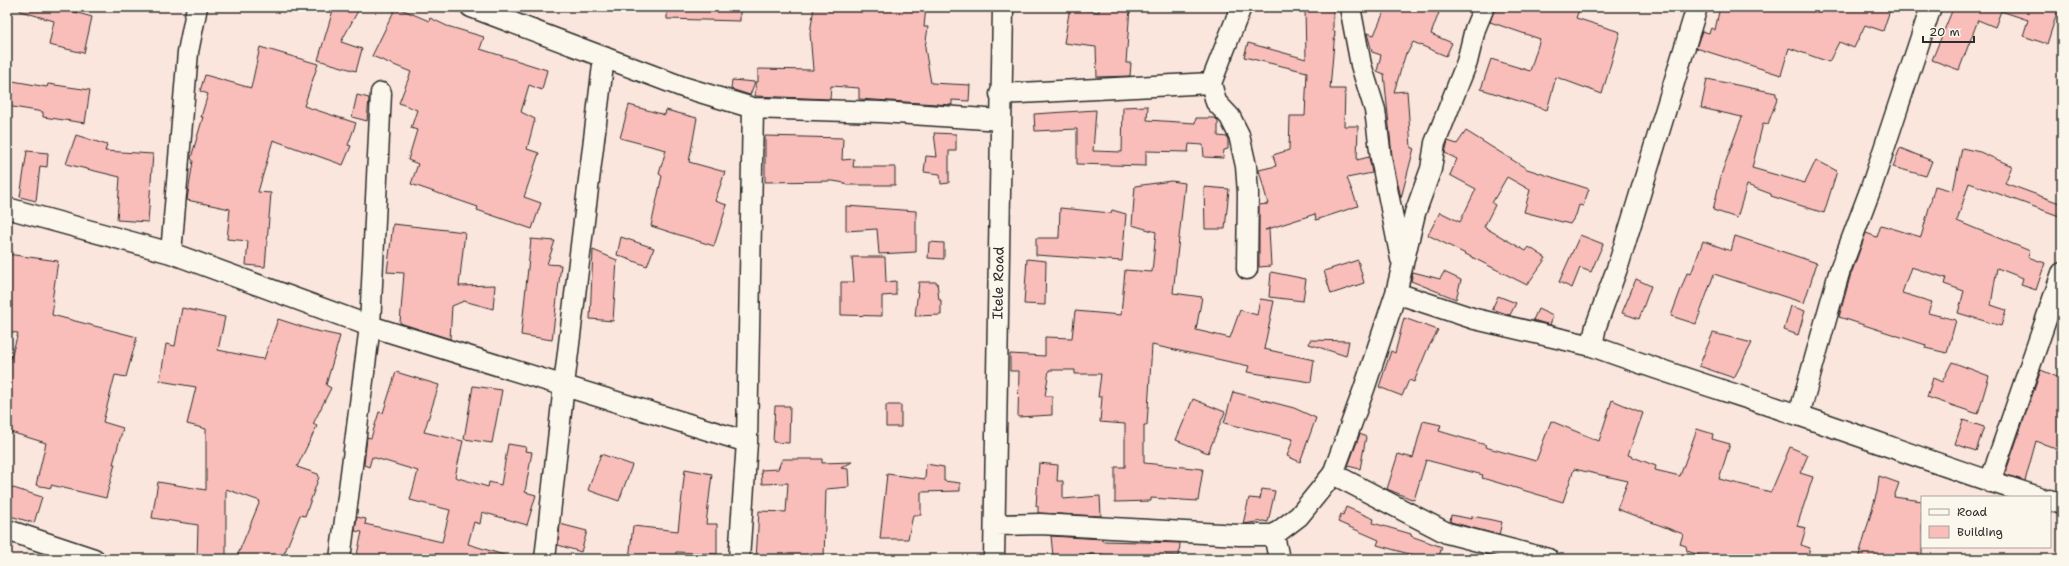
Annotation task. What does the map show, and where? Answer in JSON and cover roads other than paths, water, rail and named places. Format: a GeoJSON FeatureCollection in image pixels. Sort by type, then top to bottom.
{"type":"FeatureCollection","features":[{"type":"Feature","properties":{"kind":"street"},"geometry":{"type":"LineString","coordinates":[[171,253],[188,52],[197,7]]}},
{"type":"Feature","properties":{"kind":"street"},"geometry":{"type":"LineString","coordinates":[[472,7],[683,87],[753,108],[881,112],[1000,120]]}},
{"type":"Feature","properties":{"kind":"street","name":"Itele Road"},"geometry":{"type":"LineString","coordinates":[[994,559],[1000,94],[1003,7]]}},
{"type":"Feature","properties":{"kind":"street"},"geometry":{"type":"LineString","coordinates":[[1241,7],[1211,83],[1216,102],[1230,117],[1239,136],[1246,166],[1248,193],[1247,269]]}},
{"type":"Feature","properties":{"kind":"street"},"geometry":{"type":"LineString","coordinates":[[1350,7],[1361,65],[1375,110],[1381,158],[1402,265]]}},
{"type":"Feature","properties":{"kind":"street"},"geometry":{"type":"LineString","coordinates":[[995,525],[1040,524],[1223,534],[1274,535],[1299,516],[1333,474],[1396,292],[1415,213],[1431,169],[1435,143],[1467,62],[1475,28],[1484,7]]}},
{"type":"Feature","properties":{"kind":"street"},"geometry":{"type":"LineString","coordinates":[[1592,346],[1596,326],[1619,263],[1697,7]]}},
{"type":"Feature","properties":{"kind":"street"},"geometry":{"type":"LineString","coordinates":[[1799,415],[1839,273],[1871,188],[1931,7]]}},
{"type":"Feature","properties":{"kind":"street"},"geometry":{"type":"LineString","coordinates":[[545,559],[564,385],[604,57]]}},
{"type":"Feature","properties":{"kind":"street"},"geometry":{"type":"LineString","coordinates":[[1000,94],[1211,83]]}},
{"type":"Feature","properties":{"kind":"street"},"geometry":{"type":"LineString","coordinates":[[340,559],[370,326],[382,93]]}},
{"type":"Feature","properties":{"kind":"street"},"geometry":{"type":"LineString","coordinates":[[738,559],[747,442],[753,108]]}},
{"type":"Feature","properties":{"kind":"street"},"geometry":{"type":"LineString","coordinates":[[7,208],[171,253],[370,326],[747,442]]}},
{"type":"Feature","properties":{"kind":"street"},"geometry":{"type":"LineString","coordinates":[[1990,482],[2061,277]]}},
{"type":"Feature","properties":{"kind":"street"},"geometry":{"type":"LineString","coordinates":[[1396,292],[1475,319],[1592,346],[1705,386],[1799,415],[1990,482],[2036,496]]}},
{"type":"Feature","properties":{"kind":"street"},"geometry":{"type":"LineString","coordinates":[[1333,474],[1447,533],[1548,559]]}},
{"type":"Feature","properties":{"kind":"street"},"geometry":{"type":"LineString","coordinates":[[2051,500],[2062,504]]}},
{"type":"Feature","properties":{"kind":"street"},"geometry":{"type":"LineString","coordinates":[[7,530],[94,559]]}},
{"type":"Feature","properties":{"kind":"street"},"geometry":{"type":"LineString","coordinates":[[1274,535],[1279,559]]}}]}
